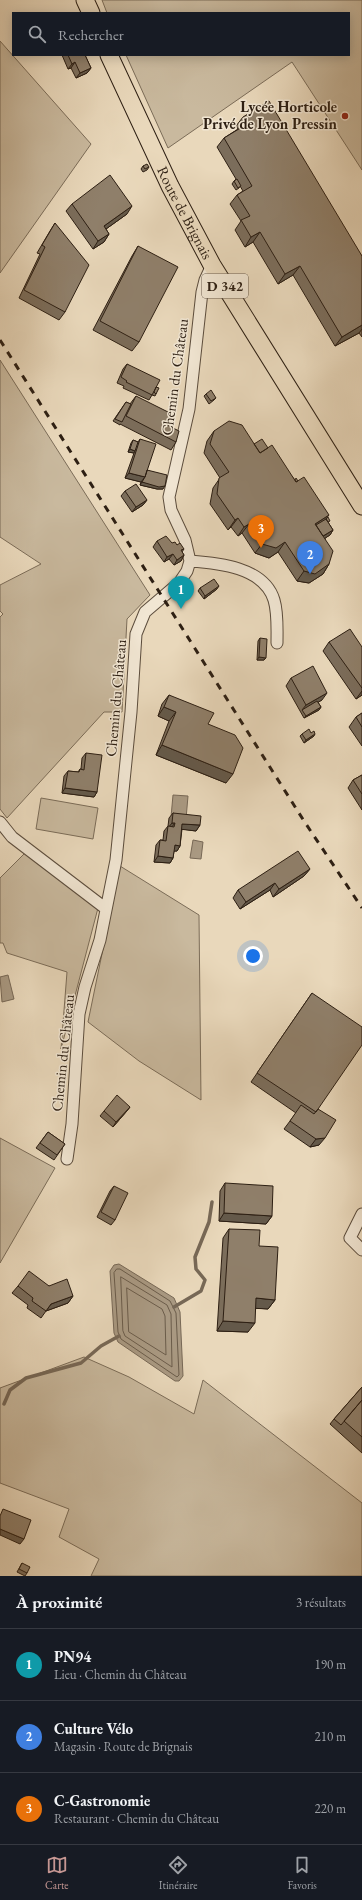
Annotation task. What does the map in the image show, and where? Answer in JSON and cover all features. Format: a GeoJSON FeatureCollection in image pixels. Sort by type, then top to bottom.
{"type":"FeatureCollection","features":[{"type":"Feature","properties":{"kind":"main road"},"geometry":{"type":"LineString","coordinates":[[85,0],[91,12]]}},
{"type":"Feature","properties":{"kind":"main road","name":"Route de Brignais"},"geometry":{"type":"LineString","coordinates":[[109,56],[170,186],[212,265],[362,506]]}},
{"type":"Feature","properties":{"kind":"street","name":"Chemin du Château"},"geometry":{"type":"LineString","coordinates":[[67,1159],[72,1124],[79,1014],[85,987],[100,940],[105,908],[116,860],[131,712],[136,634],[145,612],[179,583],[187,571],[190,561],[185,540],[171,510],[169,497],[189,409],[202,292],[205,280],[212,265]]}},
{"type":"Feature","properties":{"kind":"street"},"geometry":{"type":"LineString","coordinates":[[190,561],[212,562],[235,568],[250,574],[266,585],[274,599],[277,643]]}},
{"type":"Feature","properties":{"kind":"street"},"geometry":{"type":"LineString","coordinates":[[0,822],[17,841],[105,908]]}},
{"type":"Feature","properties":{"kind":"street"},"geometry":{"type":"LineString","coordinates":[[362,1214],[350,1238],[362,1250]]}},
{"type":"Feature","properties":{"kind":"shaded area"},"geometry":{"type":"Polygon","coordinates":[[[102,0],[362,0],[362,170],[292,62],[168,148],[126,56],[350,56],[350,12],[107,12],[102,0]]]}},
{"type":"Feature","properties":{"kind":"shaded area"},"geometry":{"type":"Polygon","coordinates":[[[0,41],[91,144],[0,273],[0,41]]]}},
{"type":"Feature","properties":{"kind":"shaded area"},"geometry":{"type":"Polygon","coordinates":[[[0,360],[150,595],[127,619],[122,712],[104,712],[7,818],[0,809],[0,617],[3,614],[0,611],[0,585],[41,564],[0,537],[0,360]]]}},
{"type":"Feature","properties":{"kind":"shaded area"},"geometry":{"type":"Polygon","coordinates":[[[41,798],[98,808],[93,839],[36,829],[41,798]]]}},
{"type":"Feature","properties":{"kind":"shaded area"},"geometry":{"type":"Polygon","coordinates":[[[26,852],[98,908],[61,1049],[67,972],[7,953],[3,943],[0,943],[0,878],[26,852]]]}},
{"type":"Feature","properties":{"kind":"shaded area"},"geometry":{"type":"Polygon","coordinates":[[[120,866],[199,915],[201,1100],[139,1061],[88,1022],[120,866]]]}},
{"type":"Feature","properties":{"kind":"shaded area"},"geometry":{"type":"Polygon","coordinates":[[[0,1138],[55,1168],[0,1263],[0,1138]]]}},
{"type":"Feature","properties":{"kind":"shaded area"},"geometry":{"type":"Polygon","coordinates":[[[84,1357],[129,1377],[194,1414],[203,1380],[362,1503],[362,1576],[91,1576],[99,1559],[59,1537],[69,1509],[0,1483],[0,1388],[84,1357]]]}},
{"type":"Feature","properties":{"kind":"water"},"geometry":{"type":"Polygon","coordinates":[[[173,795],[188,796],[186,819],[171,817],[173,795]]]}},
{"type":"Feature","properties":{"kind":"water"},"geometry":{"type":"Polygon","coordinates":[[[193,840],[203,842],[201,859],[190,858],[193,840]]]}},
{"type":"Feature","properties":{"kind":"water"},"geometry":{"type":"Polygon","coordinates":[[[8,975],[14,999],[2,1002],[0,977],[8,975]]]}},
{"type":"Feature","properties":{"kind":"water"},"geometry":{"type":"Polygon","coordinates":[[[119,1264],[174,1298],[180,1312],[183,1376],[179,1381],[175,1381],[118,1342],[114,1333],[110,1271],[114,1265],[119,1264]]]}},
{"type":"Feature","properties":{"kind":"building"},"geometry":{"type":"Polygon","coordinates":[[[68,56],[85,56],[91,68],[80,73],[75,62],[72,64],[68,56]]]}},
{"type":"Feature","properties":{"kind":"building"},"geometry":{"type":"Polygon","coordinates":[[[269,101],[362,256],[362,325],[342,337],[300,266],[285,274],[260,232],[251,237],[241,220],[250,216],[237,195],[252,186],[224,138],[247,124],[243,117],[269,101]]]}},
{"type":"Feature","properties":{"kind":"building"},"geometry":{"type":"Polygon","coordinates":[[[147,164],[149,167],[145,169],[143,166],[147,164]]]}},
{"type":"Feature","properties":{"kind":"building"},"geometry":{"type":"Polygon","coordinates":[[[110,175],[132,206],[104,226],[109,234],[98,241],[72,204],[110,175]]]}},
{"type":"Feature","properties":{"kind":"building"},"geometry":{"type":"Polygon","coordinates":[[[237,179],[241,186],[238,188],[234,181],[237,179]]]}},
{"type":"Feature","properties":{"kind":"building"},"geometry":{"type":"Polygon","coordinates":[[[55,223],[89,265],[65,312],[24,290],[45,247],[42,245],[55,223]]]}},
{"type":"Feature","properties":{"kind":"building"},"geometry":{"type":"Polygon","coordinates":[[[138,246],[178,267],[139,342],[100,321],[138,246]]]}},
{"type":"Feature","properties":{"kind":"building"},"geometry":{"type":"Polygon","coordinates":[[[127,364],[160,380],[152,395],[126,382],[127,381],[121,377],[127,364]]]}},
{"type":"Feature","properties":{"kind":"building"},"geometry":{"type":"Polygon","coordinates":[[[156,387],[159,388],[156,394],[154,392],[156,387]]]}},
{"type":"Feature","properties":{"kind":"building"},"geometry":{"type":"Polygon","coordinates":[[[211,390],[216,398],[211,401],[206,394],[211,390]]]}},
{"type":"Feature","properties":{"kind":"building"},"geometry":{"type":"Polygon","coordinates":[[[136,396],[172,414],[167,425],[179,431],[176,442],[126,416],[136,396]]]}},
{"type":"Feature","properties":{"kind":"building"},"geometry":{"type":"Polygon","coordinates":[[[126,402],[131,404],[122,422],[115,419],[126,402]]]}},
{"type":"Feature","properties":{"kind":"building"},"geometry":{"type":"Polygon","coordinates":[[[229,421],[242,425],[260,453],[272,445],[296,482],[304,477],[329,515],[315,524],[333,551],[329,564],[315,574],[304,571],[285,542],[276,548],[262,544],[249,524],[244,527],[238,518],[235,520],[217,494],[219,478],[229,472],[210,444],[214,431],[229,421]]]}},
{"type":"Feature","properties":{"kind":"building"},"geometry":{"type":"Polygon","coordinates":[[[140,439],[156,444],[145,477],[129,473],[140,439]]]}},
{"type":"Feature","properties":{"kind":"building"},"geometry":{"type":"Polygon","coordinates":[[[262,439],[268,448],[260,453],[254,444],[262,439]]]}},
{"type":"Feature","properties":{"kind":"building"},"geometry":{"type":"Polygon","coordinates":[[[133,440],[138,442],[135,451],[130,449],[133,440]]]}},
{"type":"Feature","properties":{"kind":"building"},"geometry":{"type":"Polygon","coordinates":[[[147,470],[167,475],[165,486],[159,487],[142,482],[147,470]]]}},
{"type":"Feature","properties":{"kind":"building"},"geometry":{"type":"Polygon","coordinates":[[[136,484],[147,500],[136,507],[125,491],[136,484]]]}},
{"type":"Feature","properties":{"kind":"building"},"geometry":{"type":"Polygon","coordinates":[[[326,519],[333,530],[323,536],[316,525],[326,519]]]}},
{"type":"Feature","properties":{"kind":"building"},"geometry":{"type":"Polygon","coordinates":[[[166,536],[172,543],[175,542],[177,545],[180,543],[184,549],[181,550],[184,555],[177,560],[173,554],[167,557],[157,541],[166,536]]]}},
{"type":"Feature","properties":{"kind":"building"},"geometry":{"type":"Polygon","coordinates":[[[214,579],[219,586],[205,596],[200,588],[214,579]]]}},
{"type":"Feature","properties":{"kind":"building"},"geometry":{"type":"Polygon","coordinates":[[[350,629],[362,647],[362,688],[329,642],[350,629]]]}},
{"type":"Feature","properties":{"kind":"building"},"geometry":{"type":"Polygon","coordinates":[[[260,638],[267,639],[266,658],[259,657],[260,638]]]}},
{"type":"Feature","properties":{"kind":"building"},"geometry":{"type":"Polygon","coordinates":[[[313,666],[327,693],[306,705],[291,678],[313,666]]]}},
{"type":"Feature","properties":{"kind":"building"},"geometry":{"type":"Polygon","coordinates":[[[169,695],[214,713],[208,724],[235,735],[243,748],[233,774],[162,745],[176,712],[164,707],[169,695]]]}},
{"type":"Feature","properties":{"kind":"building"},"geometry":{"type":"Polygon","coordinates":[[[317,701],[321,707],[306,716],[302,710],[317,701]]]}},
{"type":"Feature","properties":{"kind":"building"},"geometry":{"type":"Polygon","coordinates":[[[362,713],[362,727],[356,717],[362,713]]]}},
{"type":"Feature","properties":{"kind":"building"},"geometry":{"type":"Polygon","coordinates":[[[309,729],[311,733],[314,731],[315,734],[306,740],[302,734],[309,729]]]}},
{"type":"Feature","properties":{"kind":"building"},"geometry":{"type":"Polygon","coordinates":[[[86,753],[102,755],[97,792],[65,788],[68,771],[79,772],[80,769],[84,770],[86,753]]]}},
{"type":"Feature","properties":{"kind":"building"},"geometry":{"type":"Polygon","coordinates":[[[362,775],[362,794],[353,780],[362,775]]]}},
{"type":"Feature","properties":{"kind":"building"},"geometry":{"type":"Polygon","coordinates":[[[173,813],[201,816],[200,825],[182,824],[180,846],[175,845],[173,858],[158,856],[160,840],[166,841],[168,826],[174,827],[175,823],[172,823],[173,813]]]}},
{"type":"Feature","properties":{"kind":"building"},"geometry":{"type":"Polygon","coordinates":[[[298,851],[310,869],[279,889],[275,883],[246,902],[238,890],[298,851]]]}},
{"type":"Feature","properties":{"kind":"building"},"geometry":{"type":"Polygon","coordinates":[[[312,993],[362,1027],[362,1045],[316,1112],[257,1073],[312,993]]]}},
{"type":"Feature","properties":{"kind":"building"},"geometry":{"type":"Polygon","coordinates":[[[117,1095],[130,1107],[116,1122],[104,1111],[117,1095]]]}},
{"type":"Feature","properties":{"kind":"building"},"geometry":{"type":"Polygon","coordinates":[[[301,1105],[314,1114],[318,1109],[336,1120],[325,1138],[316,1139],[290,1121],[301,1105]]]}},
{"type":"Feature","properties":{"kind":"building"},"geometry":{"type":"Polygon","coordinates":[[[48,1132],[65,1144],[57,1155],[40,1143],[48,1132]]]}},
{"type":"Feature","properties":{"kind":"building"},"geometry":{"type":"Polygon","coordinates":[[[225,1183],[273,1186],[272,1216],[224,1213],[225,1183]]]}},
{"type":"Feature","properties":{"kind":"building"},"geometry":{"type":"Polygon","coordinates":[[[114,1186],[128,1193],[115,1220],[101,1212],[114,1186]]]}},
{"type":"Feature","properties":{"kind":"building"},"geometry":{"type":"Polygon","coordinates":[[[229,1229],[260,1230],[259,1246],[278,1247],[275,1300],[256,1298],[255,1323],[223,1321],[229,1229]]]}},
{"type":"Feature","properties":{"kind":"building"},"geometry":{"type":"Polygon","coordinates":[[[29,1271],[49,1286],[67,1279],[73,1296],[51,1304],[46,1311],[32,1301],[33,1298],[18,1286],[29,1271]]]}},
{"type":"Feature","properties":{"kind":"building"},"geometry":{"type":"Polygon","coordinates":[[[362,1387],[362,1400],[341,1425],[334,1419],[362,1387]]]}},
{"type":"Feature","properties":{"kind":"building"},"geometry":{"type":"Polygon","coordinates":[[[362,1400],[362,1437],[344,1421],[362,1400]]]}},
{"type":"Feature","properties":{"kind":"building"},"geometry":{"type":"Polygon","coordinates":[[[3,1509],[31,1520],[24,1539],[0,1529],[0,1516],[3,1509]]]}},
{"type":"Feature","properties":{"kind":"building"},"geometry":{"type":"Polygon","coordinates":[[[22,1563],[30,1567],[27,1573],[19,1569],[22,1563]]]}},
{"type":"Feature","properties":{"kind":"waterway"},"geometry":{"type":"LineString","coordinates":[[174,1307],[201,1291],[205,1280],[196,1269],[195,1257],[209,1222],[212,1202]]}},
{"type":"Feature","properties":{"kind":"waterway"},"geometry":{"type":"LineString","coordinates":[[4,1404],[10,1390],[26,1378],[81,1363],[101,1346],[119,1336]]}},
{"type":"Feature","properties":{"kind":"railway"},"geometry":{"type":"LineString","coordinates":[[0,340],[304,821],[362,908]]}},
{"type":"Feature","properties":{"kind":"place","name":"Lycée Horticole Privé de Lyon Pressin"},"geometry":{"type":"Point","coordinates":[345,116]}},
{"type":"Feature","properties":{"kind":"place","name":"C-Gastronomie"},"geometry":{"type":"Point","coordinates":[261,548]}},
{"type":"Feature","properties":{"kind":"place","name":"Culture Vélo"},"geometry":{"type":"Point","coordinates":[310,574]}},
{"type":"Feature","properties":{"kind":"place","name":"PN94"},"geometry":{"type":"Point","coordinates":[181,609]}}]}
